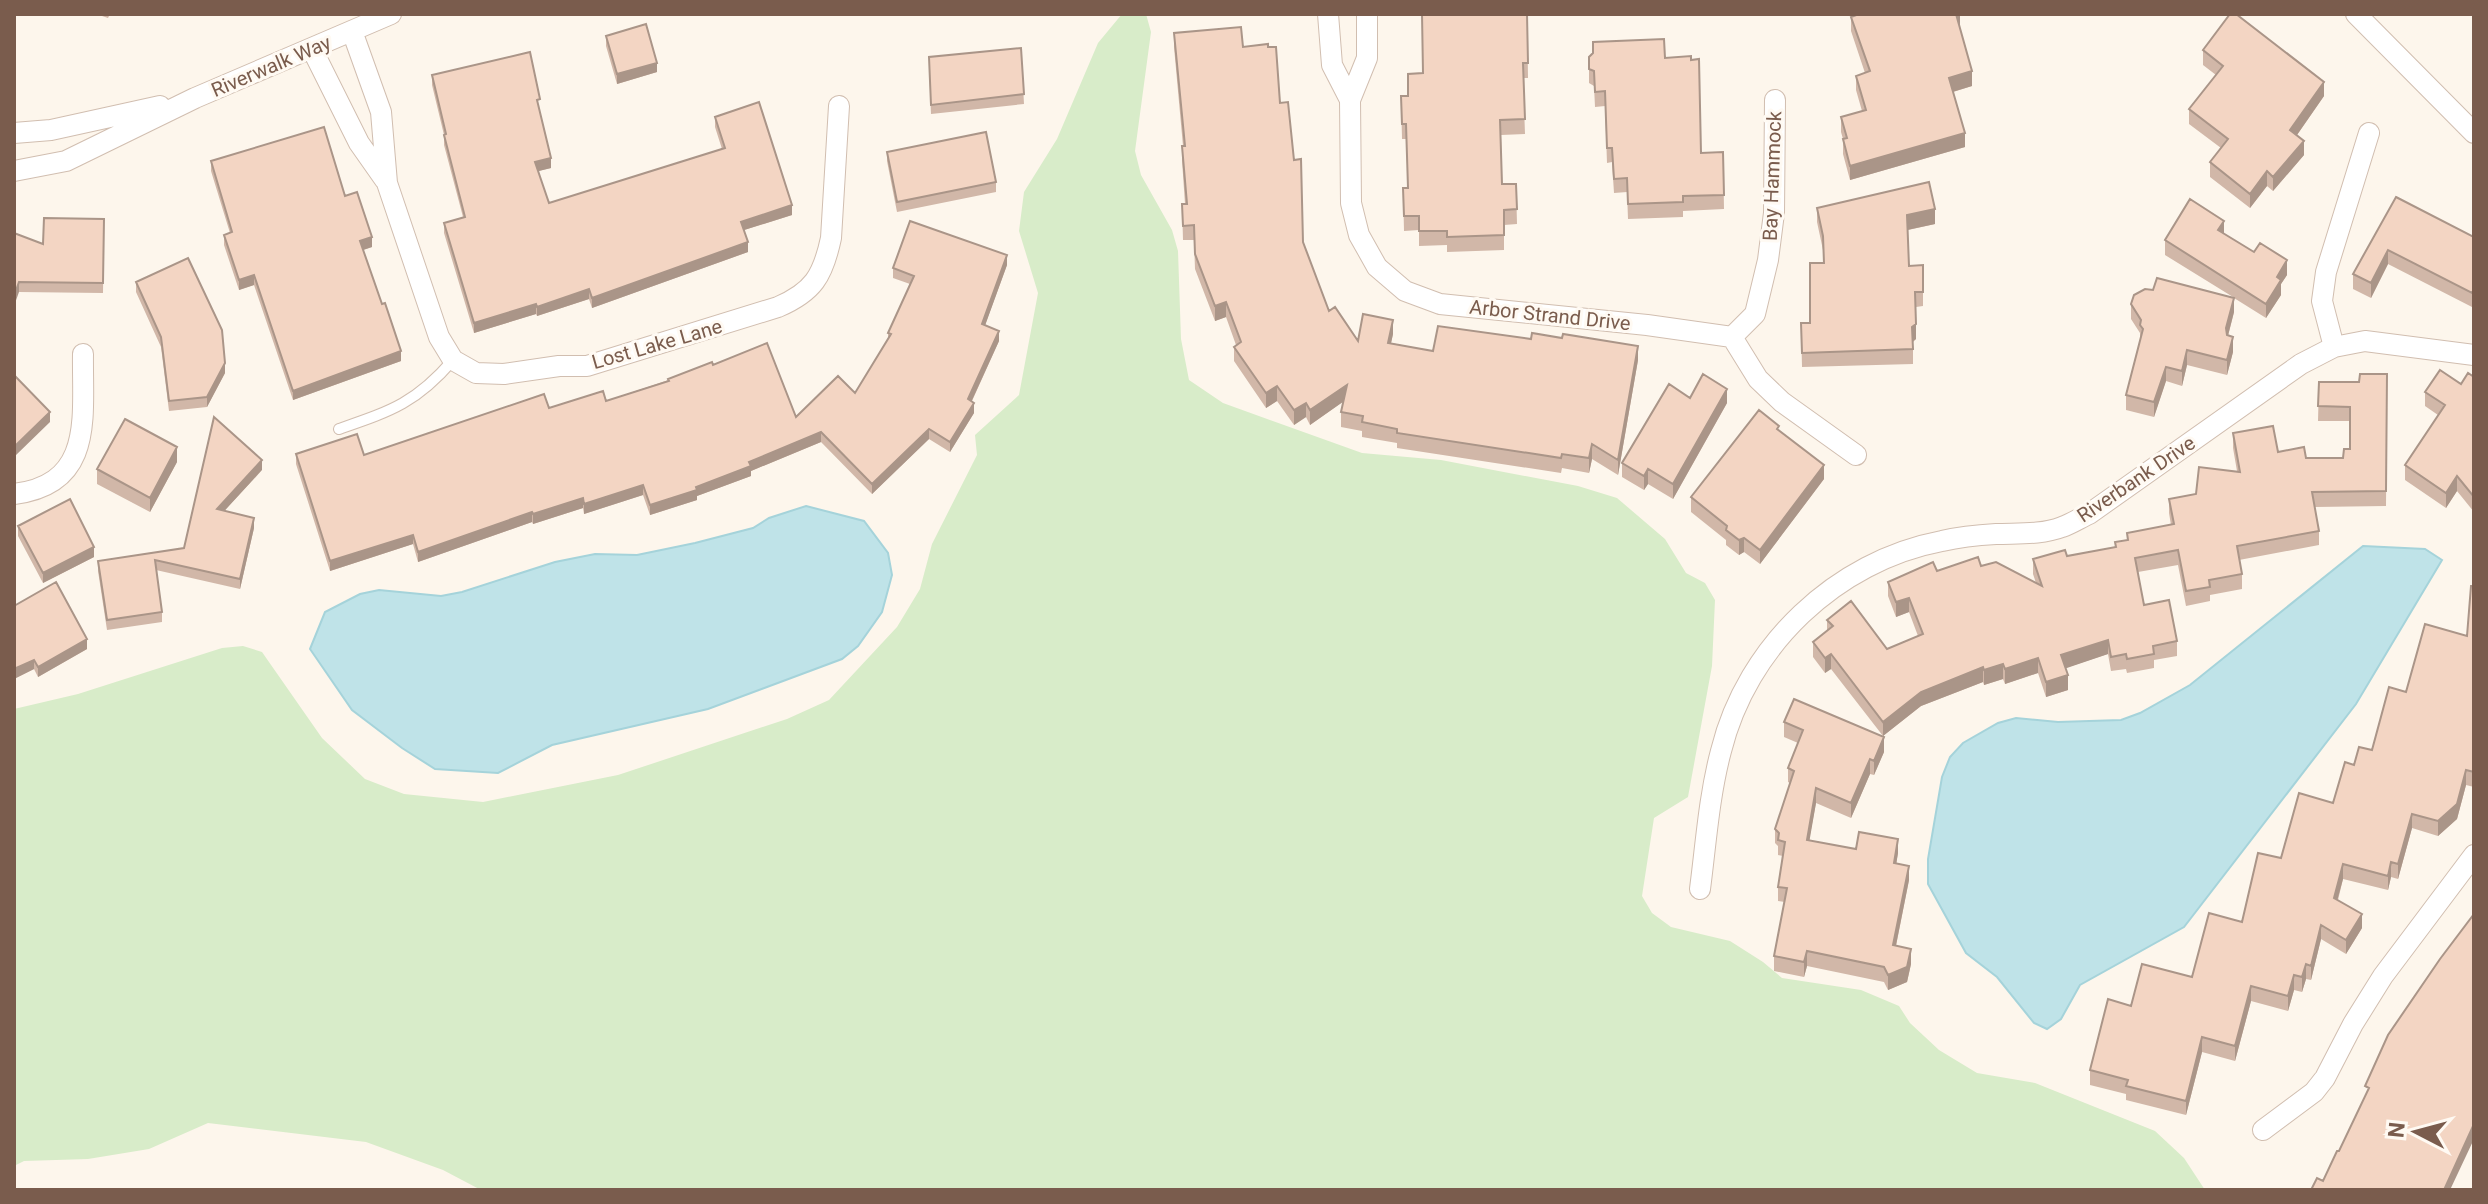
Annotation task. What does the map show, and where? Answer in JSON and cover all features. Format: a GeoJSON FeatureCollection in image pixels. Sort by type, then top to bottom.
{"type":"FeatureCollection","features":[{"type":"Feature","properties":{"kind":"street","name":"Riverwalk Way"},"geometry":{"type":"LineString","coordinates":[[14,171],[66,161],[195,98],[391,14]]}},
{"type":"Feature","properties":{"kind":"street","name":"Arbor Strand Drive"},"geometry":{"type":"LineString","coordinates":[[1328,14],[1332,65],[1350,100]]}},
{"type":"Feature","properties":{"kind":"street","name":"Arbor Strand Drive"},"geometry":{"type":"LineString","coordinates":[[1367,14],[1367,58],[1350,100],[1351,203],[1359,235],[1377,267],[1405,291],[1440,304],[1732,337]]}},
{"type":"Feature","properties":{"kind":"street"},"geometry":{"type":"LineString","coordinates":[[2356,14],[2474,133]]}},
{"type":"Feature","properties":{"kind":"street"},"geometry":{"type":"LineString","coordinates":[[352,31],[381,112],[387,183],[435,325],[453,360]]}},
{"type":"Feature","properties":{"kind":"street"},"geometry":{"type":"LineString","coordinates":[[312,49],[359,143],[387,183]]}},
{"type":"Feature","properties":{"kind":"street","name":"Riverwalk Way"},"geometry":{"type":"LineString","coordinates":[[14,133],[51,130],[195,98]]}},
{"type":"Feature","properties":{"kind":"street","name":"Bay Hammock"},"geometry":{"type":"LineString","coordinates":[[1732,337],[1755,314],[1768,260],[1774,213],[1775,100]]}},
{"type":"Feature","properties":{"kind":"street","name":"Lost Lake Lane"},"geometry":{"type":"LineString","coordinates":[[453,360],[476,373],[490,374],[587,366],[798,298],[809,290],[819,276],[829,248],[839,106]]}},
{"type":"Feature","properties":{"kind":"street"},"geometry":{"type":"LineString","coordinates":[[2334,347],[2322,301],[2326,272],[2369,133]]}},
{"type":"Feature","properties":{"kind":"street"},"geometry":{"type":"LineString","coordinates":[[1732,337],[1758,379],[1782,402],[1856,455]]}},
{"type":"Feature","properties":{"kind":"street","name":"Riverbank Drive"},"geometry":{"type":"LineString","coordinates":[[1700,889],[1714,784],[1731,719],[1764,657],[1813,602],[1855,574],[1913,548],[1942,541],[1994,534],[2028,534],[2060,528],[2089,514],[2301,364],[2334,347],[2365,341],[2474,355]]}},
{"type":"Feature","properties":{"kind":"street"},"geometry":{"type":"LineString","coordinates":[[14,494],[37,491],[65,471],[81,442],[83,354]]}},
{"type":"Feature","properties":{"kind":"street"},"geometry":{"type":"LineString","coordinates":[[2263,1130],[2302,1103],[2319,1085],[2383,976],[2474,855]]}},
{"type":"Feature","properties":{"kind":"lane"},"geometry":{"type":"LineString","coordinates":[[339,429],[394,410],[441,374],[453,360]]}},
{"type":"Feature","properties":{"kind":"green space"},"geometry":{"type":"Polygon","coordinates":[[[1122,14],[1146,14],[1151,32],[1135,151],[1141,175],[1172,230],[1178,251],[1181,339],[1189,380],[1223,403],[1362,453],[1441,460],[1578,486],[1617,498],[1665,539],[1686,573],[1705,583],[1715,600],[1712,666],[1688,797],[1654,818],[1642,896],[1652,913],[1671,927],[1730,941],[1782,978],[1861,990],[1899,1006],[1910,1023],[1939,1050],[1977,1073],[2035,1083],[2155,1131],[2184,1158],[2205,1190],[481,1190],[443,1170],[366,1142],[208,1123],[149,1149],[88,1159],[24,1161],[14,1166],[14,709],[78,694],[222,648],[243,646],[262,652],[322,738],[365,779],[404,794],[483,802],[618,775],[787,719],[829,700],[897,627],[920,589],[932,544],[977,455],[975,435],[1019,395],[1038,293],[1019,231],[1024,192],[1057,139],[1098,43],[1122,14]]]}},
{"type":"Feature","properties":{"kind":"water"},"geometry":{"type":"Polygon","coordinates":[[[806,506],[864,521],[888,553],[892,575],[882,612],[858,646],[842,659],[708,709],[552,745],[498,773],[435,769],[402,748],[352,710],[310,649],[325,612],[360,594],[379,590],[441,596],[462,592],[555,562],[595,554],[637,555],[695,543],[753,528],[769,518],[806,506]]]}},
{"type":"Feature","properties":{"kind":"water"},"geometry":{"type":"Polygon","coordinates":[[[2363,546],[2425,549],[2442,560],[2356,704],[2184,927],[2080,985],[2061,1019],[2047,1029],[2034,1023],[1997,977],[1966,953],[1928,884],[1928,859],[1942,777],[1950,757],[1963,743],[1998,723],[2016,718],[2058,722],[2121,720],[2140,713],[2190,685],[2363,546]]]}},
{"type":"Feature","properties":{"kind":"building"},"geometry":{"type":"Polygon","coordinates":[[[1422,14],[1527,14],[1528,63],[1523,63],[1525,119],[1500,120],[1502,184],[1516,184],[1517,209],[1504,210],[1504,235],[1447,237],[1447,231],[1419,231],[1419,216],[1404,216],[1403,188],[1408,188],[1406,124],[1402,124],[1401,96],[1408,96],[1408,74],[1423,73],[1422,14]]]}},
{"type":"Feature","properties":{"kind":"building"},"geometry":{"type":"Polygon","coordinates":[[[1859,14],[1956,14],[1972,71],[1949,78],[1965,133],[1850,166],[1841,117],[1866,110],[1856,76],[1870,71],[1851,17],[1859,14]]]}},
{"type":"Feature","properties":{"kind":"building"},"geometry":{"type":"Polygon","coordinates":[[[2230,14],[2236,14],[2324,82],[2290,130],[2304,141],[2273,177],[2267,171],[2250,194],[2210,162],[2228,139],[2189,109],[2223,66],[2203,50],[2230,14]]]}},
{"type":"Feature","properties":{"kind":"building"},"geometry":{"type":"Polygon","coordinates":[[[646,24],[657,63],[617,74],[606,36],[646,24]]]}},
{"type":"Feature","properties":{"kind":"building"},"geometry":{"type":"Polygon","coordinates":[[[1241,27],[1243,47],[1268,44],[1268,47],[1276,47],[1280,103],[1288,102],[1294,160],[1301,159],[1303,242],[1329,311],[1335,307],[1358,341],[1363,314],[1393,320],[1388,343],[1433,351],[1438,326],[1531,339],[1532,333],[1562,338],[1563,334],[1638,346],[1618,460],[1592,444],[1589,458],[1562,454],[1561,458],[1397,433],[1397,429],[1362,422],[1363,416],[1341,412],[1347,385],[1310,410],[1306,403],[1294,410],[1277,386],[1266,393],[1234,347],[1241,342],[1226,302],[1215,306],[1195,254],[1194,225],[1183,226],[1182,204],[1187,204],[1182,146],[1185,146],[1174,33],[1241,27]]]}},
{"type":"Feature","properties":{"kind":"building"},"geometry":{"type":"Polygon","coordinates":[[[1664,39],[1665,58],[1691,56],[1691,60],[1699,59],[1701,153],[1723,152],[1724,195],[1683,196],[1683,202],[1628,204],[1627,178],[1614,179],[1612,148],[1607,148],[1605,91],[1595,92],[1594,71],[1589,69],[1589,57],[1593,53],[1593,42],[1664,39]]]}},
{"type":"Feature","properties":{"kind":"building"},"geometry":{"type":"Polygon","coordinates":[[[1021,48],[1024,94],[931,105],[929,57],[1021,48]]]}},
{"type":"Feature","properties":{"kind":"building"},"geometry":{"type":"Polygon","coordinates":[[[530,52],[540,99],[537,100],[551,158],[535,162],[549,203],[725,148],[715,117],[759,102],[792,205],[741,222],[748,242],[592,298],[589,289],[537,307],[536,304],[474,323],[444,223],[465,217],[432,75],[530,52]]]}},
{"type":"Feature","properties":{"kind":"building"},"geometry":{"type":"Polygon","coordinates":[[[324,127],[345,196],[357,192],[372,237],[360,241],[401,351],[293,391],[254,275],[239,280],[224,235],[232,232],[211,161],[324,127]]]}},
{"type":"Feature","properties":{"kind":"building"},"geometry":{"type":"Polygon","coordinates":[[[986,132],[996,182],[897,202],[887,152],[986,132]]]}},
{"type":"Feature","properties":{"kind":"building"},"geometry":{"type":"Polygon","coordinates":[[[1929,182],[1935,209],[1907,215],[1909,266],[1923,265],[1923,292],[1915,292],[1913,349],[1802,353],[1801,323],[1810,323],[1810,263],[1824,263],[1823,236],[1817,208],[1929,182]]]}},
{"type":"Feature","properties":{"kind":"building"},"geometry":{"type":"Polygon","coordinates":[[[2396,197],[2474,237],[2472,293],[2388,250],[2371,283],[2353,274],[2396,197]]]}},
{"type":"Feature","properties":{"kind":"building"},"geometry":{"type":"Polygon","coordinates":[[[2190,199],[2224,221],[2218,230],[2254,252],[2260,243],[2287,260],[2277,277],[2281,280],[2266,304],[2165,240],[2190,199]]]}},
{"type":"Feature","properties":{"kind":"building"},"geometry":{"type":"Polygon","coordinates":[[[44,218],[104,219],[103,283],[19,282],[14,296],[14,233],[43,244],[44,218]]]}},
{"type":"Feature","properties":{"kind":"building"},"geometry":{"type":"Polygon","coordinates":[[[910,221],[1007,255],[982,324],[999,331],[968,399],[974,403],[950,442],[929,429],[872,484],[821,432],[749,462],[751,466],[696,487],[697,490],[650,505],[643,485],[584,504],[583,498],[532,512],[418,552],[413,535],[330,561],[296,454],[357,434],[364,455],[544,394],[549,408],[603,391],[606,401],[669,381],[767,343],[796,417],[838,376],[855,393],[891,334],[888,333],[914,276],[893,268],[910,221]]]}},
{"type":"Feature","properties":{"kind":"building"},"geometry":{"type":"Polygon","coordinates":[[[188,258],[222,330],[225,363],[207,397],[169,401],[161,337],[136,282],[188,258]]]}},
{"type":"Feature","properties":{"kind":"building"},"geometry":{"type":"Polygon","coordinates":[[[2157,278],[2234,298],[2226,328],[2227,335],[2233,337],[2227,360],[2187,350],[2182,371],[2166,367],[2154,402],[2126,395],[2143,329],[2131,304],[2134,295],[2145,289],[2153,290],[2157,278]]]}},
{"type":"Feature","properties":{"kind":"building"},"geometry":{"type":"Polygon","coordinates":[[[2440,370],[2461,384],[2468,373],[2474,377],[2474,497],[2457,476],[2446,493],[2405,465],[2445,405],[2425,392],[2440,370]]]}},
{"type":"Feature","properties":{"kind":"building"},"geometry":{"type":"Polygon","coordinates":[[[1703,374],[1727,389],[1673,484],[1648,469],[1644,476],[1622,463],[1669,384],[1690,398],[1703,374]]]}},
{"type":"Feature","properties":{"kind":"building"},"geometry":{"type":"Polygon","coordinates":[[[2360,374],[2387,374],[2386,491],[2312,492],[2319,531],[2237,546],[2242,574],[2209,580],[2210,587],[2186,591],[2178,550],[2135,558],[2144,605],[2169,600],[2177,641],[2153,646],[2154,654],[2127,659],[2126,654],[2111,657],[2108,640],[2061,655],[2068,675],[2046,682],[2038,658],[2005,669],[2003,664],[1984,670],[1983,667],[1921,692],[1883,722],[1831,654],[1825,658],[1813,642],[1833,626],[1827,620],[1851,601],[1887,649],[1923,634],[1909,598],[1896,602],[1888,582],[1933,562],[1937,571],[1978,557],[1981,566],[1996,562],[2042,586],[2033,559],[2065,550],[2067,556],[2116,547],[2115,542],[2128,540],[2127,533],[2174,524],[2169,499],[2196,494],[2199,467],[2240,472],[2233,433],[2273,426],[2278,452],[2304,447],[2306,458],[2343,458],[2344,449],[2350,449],[2350,407],[2318,406],[2319,382],[2359,382],[2360,374]]]}},
{"type":"Feature","properties":{"kind":"building"},"geometry":{"type":"Polygon","coordinates":[[[14,375],[50,412],[14,447],[14,375]]]}},
{"type":"Feature","properties":{"kind":"building"},"geometry":{"type":"Polygon","coordinates":[[[1759,410],[1779,426],[1777,429],[1824,465],[1760,550],[1744,538],[1739,540],[1726,530],[1727,526],[1691,497],[1759,410]]]}},
{"type":"Feature","properties":{"kind":"building"},"geometry":{"type":"Polygon","coordinates":[[[214,417],[262,460],[217,509],[254,518],[240,579],[155,560],[162,612],[107,620],[98,561],[184,548],[214,417]]]}},
{"type":"Feature","properties":{"kind":"building"},"geometry":{"type":"Polygon","coordinates":[[[125,419],[177,447],[150,498],[97,469],[125,419]]]}},
{"type":"Feature","properties":{"kind":"building"},"geometry":{"type":"Polygon","coordinates":[[[70,499],[94,547],[43,573],[18,526],[70,499]]]}},
{"type":"Feature","properties":{"kind":"building"},"geometry":{"type":"Polygon","coordinates":[[[56,582],[87,639],[38,667],[34,660],[14,669],[14,606],[56,582]]]}},
{"type":"Feature","properties":{"kind":"building"},"geometry":{"type":"Polygon","coordinates":[[[2471,586],[2474,586],[2474,772],[2466,770],[2457,804],[2438,821],[2412,814],[2398,864],[2391,862],[2388,876],[2343,864],[2334,898],[2362,914],[2346,940],[2321,925],[2311,966],[2306,964],[2302,977],[2294,975],[2288,996],[2251,986],[2235,1046],[2202,1037],[2186,1101],[2126,1086],[2128,1080],[2090,1070],[2108,999],[2131,1006],[2142,964],[2192,977],[2209,913],[2242,922],[2258,853],[2281,858],[2299,793],[2333,803],[2345,762],[2354,765],[2359,747],[2372,750],[2389,687],[2406,692],[2425,624],[2467,636],[2471,586]]]}},
{"type":"Feature","properties":{"kind":"building"},"geometry":{"type":"Polygon","coordinates":[[[1794,699],[1884,737],[1874,761],[1870,759],[1851,803],[1816,788],[1807,840],[1856,849],[1859,832],[1898,839],[1894,863],[1909,866],[1893,945],[1911,949],[1907,967],[1888,975],[1884,967],[1807,951],[1804,962],[1774,956],[1787,888],[1778,887],[1785,842],[1778,840],[1779,833],[1775,829],[1794,771],[1788,768],[1803,730],[1784,722],[1794,699]]]}},
{"type":"Feature","properties":{"kind":"building"},"geometry":{"type":"Polygon","coordinates":[[[2474,914],[2474,1124],[2444,1190],[2311,1190],[2317,1178],[2323,1181],[2339,1151],[2369,1088],[2365,1086],[2388,1035],[2474,914]]]}}]}
